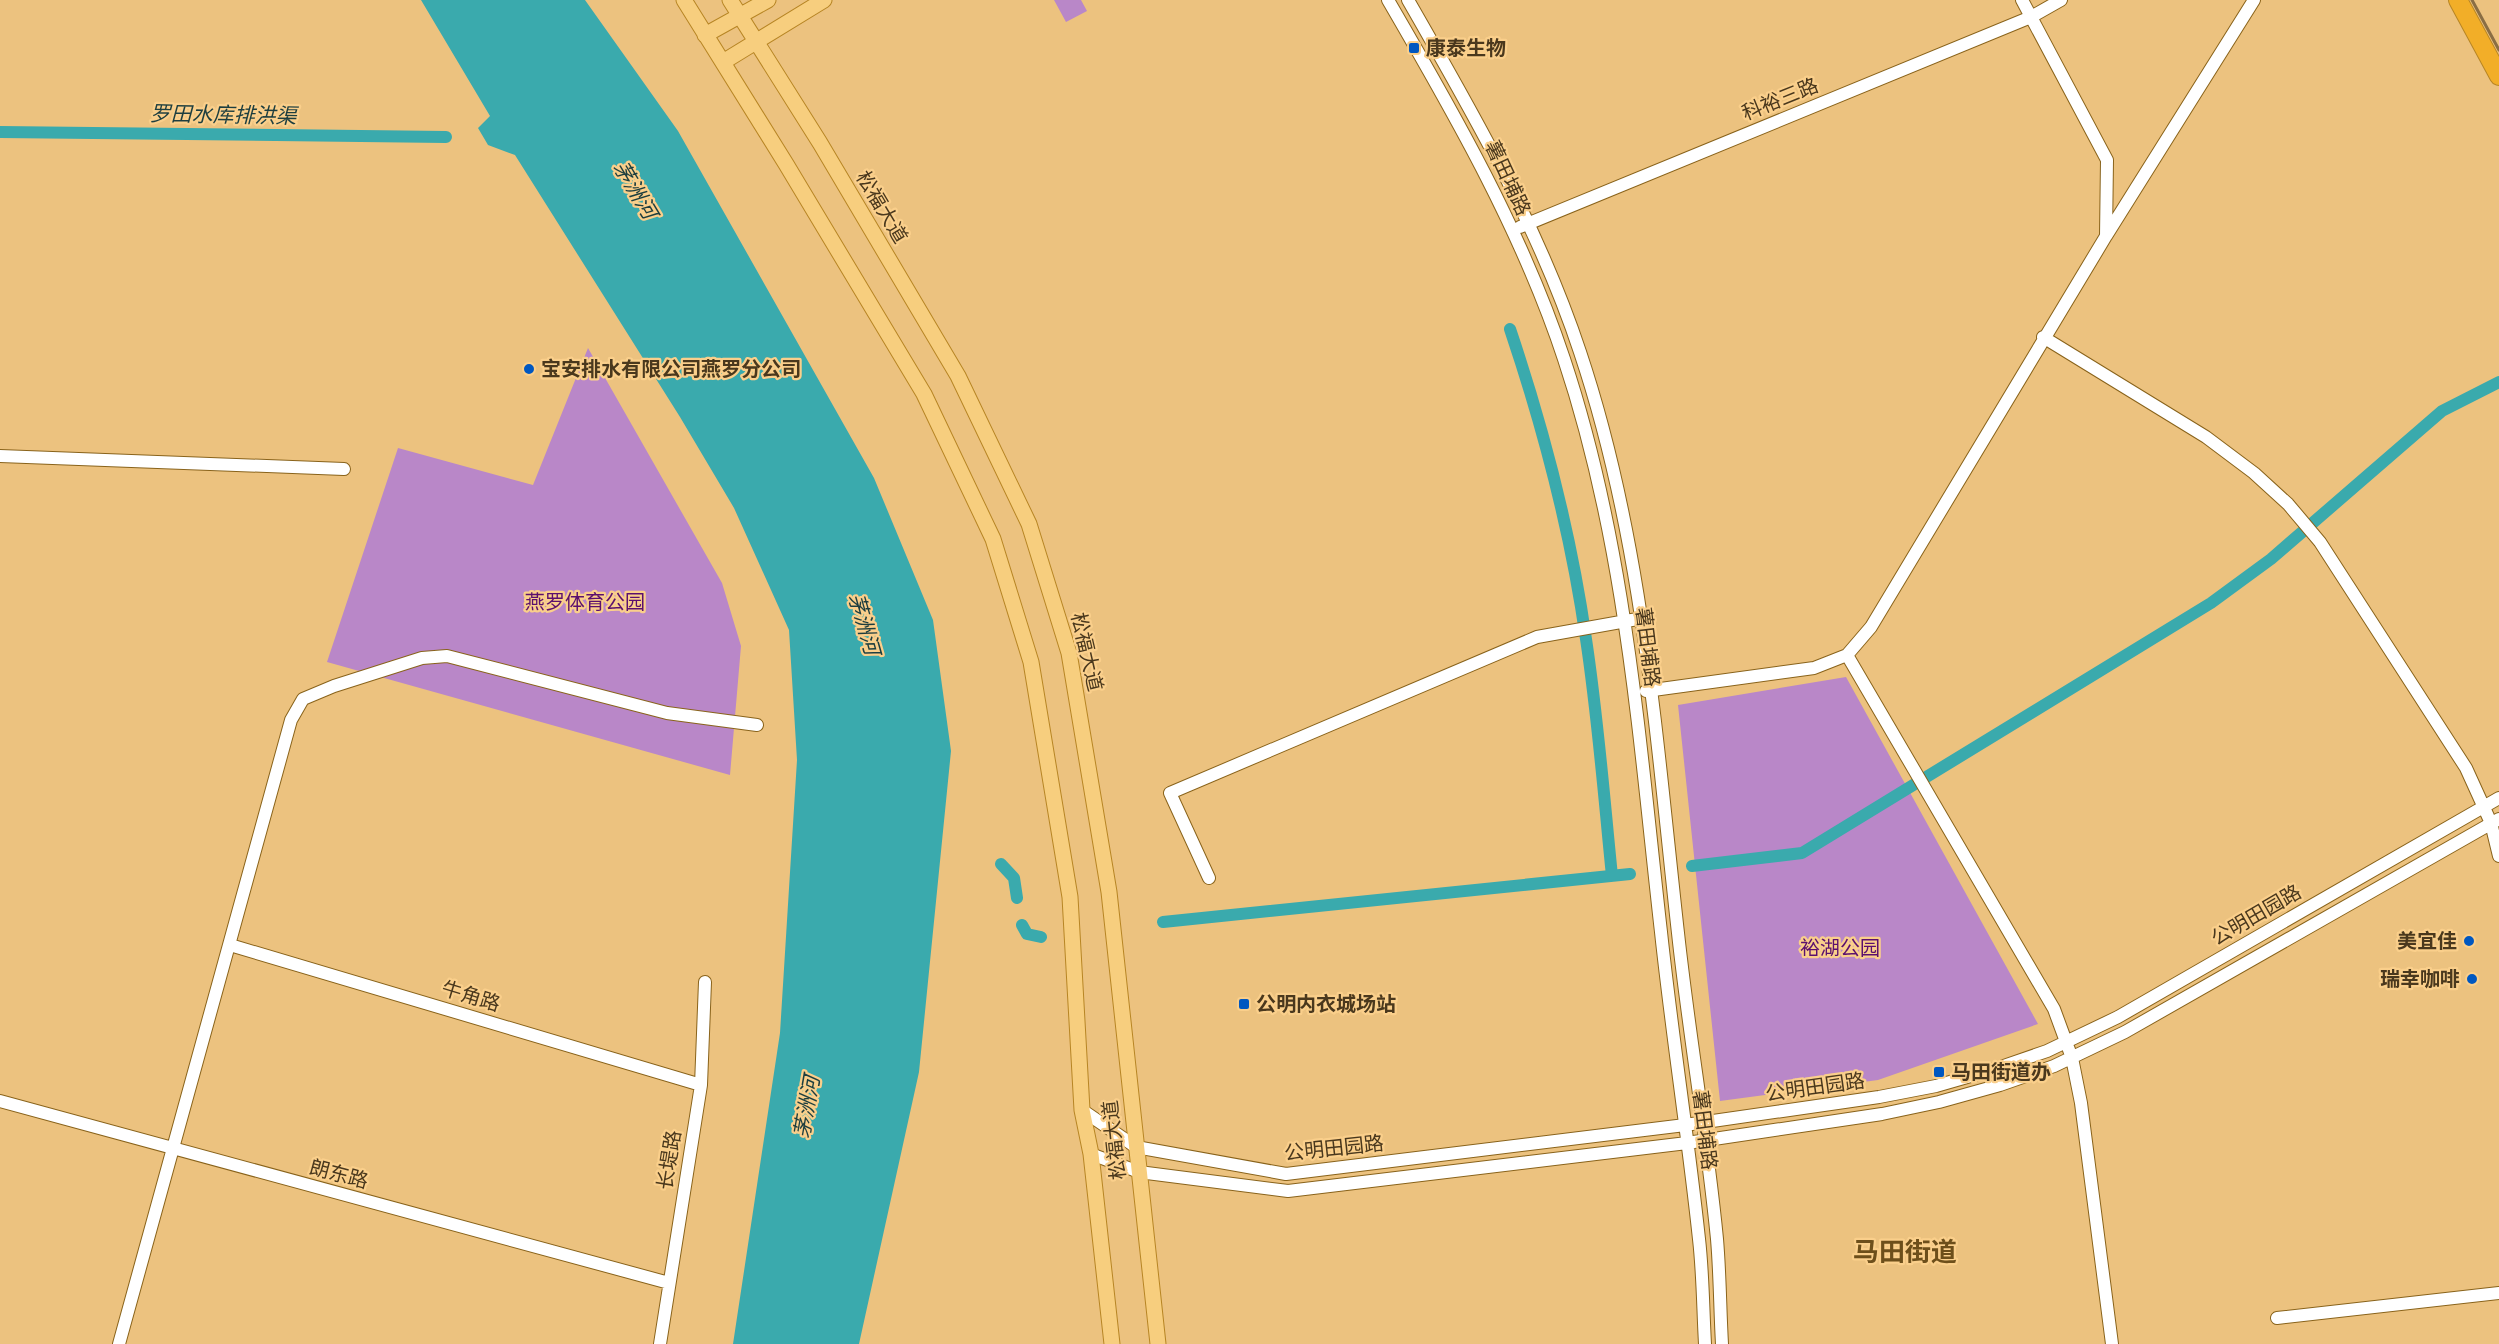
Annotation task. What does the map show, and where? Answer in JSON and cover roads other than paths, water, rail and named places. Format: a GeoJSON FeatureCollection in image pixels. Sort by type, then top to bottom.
{"type":"FeatureCollection","features":[{"type":"Feature","properties":{"kind":"highway"},"geometry":{"type":"LineString","coordinates":[[2458,0],[2499,76]]}},
{"type":"Feature","properties":{"kind":"main road","name":"松福大道"},"geometry":{"type":"LineString","coordinates":[[684,0],[924,394],[993,539],[1030,662],[1070,897],[1082,1110],[1091,1154],[1112,1344]]}},
{"type":"Feature","properties":{"kind":"main road","name":"松福大道"},"geometry":{"type":"LineString","coordinates":[[730,0],[958,376],[1029,524],[1069,653],[1108,892],[1158,1344]]}},
{"type":"Feature","properties":{"kind":"main road"},"geometry":{"type":"LineString","coordinates":[[705,34],[768,0]]}},
{"type":"Feature","properties":{"kind":"main road"},"geometry":{"type":"LineString","coordinates":[[723,62],[824,0]]}},
{"type":"Feature","properties":{"kind":"street","name":"薯田埔路"},"geometry":{"type":"LineString","coordinates":[[1388,0],[1468,138],[1540,292],[1564,357],[1583,421],[1613,544],[1626,621],[1665,974],[1700,1242],[1705,1344]]}},
{"type":"Feature","properties":{"kind":"street","name":"薯田埔路"},"geometry":{"type":"LineString","coordinates":[[1408,0],[1483,130],[1560,296],[1600,416],[1629,540],[1643,618],[1682,971],[1717,1240],[1722,1344]]}},
{"type":"Feature","properties":{"kind":"street"},"geometry":{"type":"LineString","coordinates":[[2022,0],[2107,160],[2106,236]]}},
{"type":"Feature","properties":{"kind":"street","name":"科裕三路"},"geometry":{"type":"LineString","coordinates":[[1512,231],[2031,17],[2061,0]]}},
{"type":"Feature","properties":{"kind":"street"},"geometry":{"type":"LineString","coordinates":[[1634,693],[1814,668],[1847,655],[1871,627],[2043,337],[2254,0]]}},
{"type":"Feature","properties":{"kind":"street"},"geometry":{"type":"LineString","coordinates":[[2043,337],[2206,436],[2254,473],[2288,504],[2320,542],[2466,768],[2484,807],[2495,821],[2499,856]]}},
{"type":"Feature","properties":{"kind":"street"},"geometry":{"type":"LineString","coordinates":[[0,456],[344,469]]}},
{"type":"Feature","properties":{"kind":"street"},"geometry":{"type":"LineString","coordinates":[[1209,878],[1170,792],[1537,637],[1643,618]]}},
{"type":"Feature","properties":{"kind":"street"},"geometry":{"type":"LineString","coordinates":[[1847,655],[2054,1009],[2072,1058],[2082,1103],[2112,1344]]}},
{"type":"Feature","properties":{"kind":"street"},"geometry":{"type":"LineString","coordinates":[[119,1344],[291,720],[303,699],[334,686],[422,658],[447,656],[667,713],[757,725]]}},
{"type":"Feature","properties":{"kind":"street","name":"公明田园路"},"geometry":{"type":"LineString","coordinates":[[1082,1110],[1136,1147],[1286,1174],[1685,1125],[1867,1099],[1936,1086],[1995,1069],[2066,1042],[2118,1017],[2499,798]]}},
{"type":"Feature","properties":{"kind":"street","name":"公明田园路"},"geometry":{"type":"LineString","coordinates":[[1091,1154],[1139,1172],[1288,1191],[1704,1141],[1882,1114],[1940,1102],[2000,1085],[2072,1058],[2125,1032],[2495,821]]}},
{"type":"Feature","properties":{"kind":"street","name":"牛角路"},"geometry":{"type":"LineString","coordinates":[[230,945],[701,1085]]}},
{"type":"Feature","properties":{"kind":"street","name":"长堤路"},"geometry":{"type":"LineString","coordinates":[[660,1344],[701,1085],[705,982]]}},
{"type":"Feature","properties":{"kind":"street","name":"朗东路"},"geometry":{"type":"LineString","coordinates":[[0,1101],[669,1283]]}},
{"type":"Feature","properties":{"kind":"street"},"geometry":{"type":"LineString","coordinates":[[2277,1318],[2499,1293]]}},
{"type":"Feature","properties":{"kind":"water","name":"茅洲河"},"geometry":{"type":"Polygon","coordinates":[[[421,0],[585,0],[678,131],[874,478],[933,620],[951,751],[919,1072],[859,1344],[733,1344],[780,1033],[797,760],[789,630],[734,508],[680,417],[515,155],[488,145],[478,128],[490,116],[421,0]]]}},
{"type":"Feature","properties":{"kind":"waterway","name":"罗田水库排洪渠"},"geometry":{"type":"LineString","coordinates":[[0,132],[446,137]]}},
{"type":"Feature","properties":{"kind":"waterway"},"geometry":{"type":"LineString","coordinates":[[1510,329],[1545,444],[1573,560],[1594,698],[1612,876]]}},
{"type":"Feature","properties":{"kind":"waterway"},"geometry":{"type":"LineString","coordinates":[[1692,866],[1802,853],[2211,603],[2271,559],[2442,411],[2499,382]]}},
{"type":"Feature","properties":{"kind":"waterway"},"geometry":{"type":"LineString","coordinates":[[1001,864],[1014,878],[1017,898]]}},
{"type":"Feature","properties":{"kind":"waterway"},"geometry":{"type":"LineString","coordinates":[[1163,922],[1630,874]]}},
{"type":"Feature","properties":{"kind":"waterway"},"geometry":{"type":"LineString","coordinates":[[1022,925],[1027,934],[1041,937]]}},
{"type":"Feature","properties":{"kind":"railway"},"geometry":{"type":"LineString","coordinates":[[2472,0],[2499,50]]}},
{"type":"Feature","properties":{"kind":"place","name":"康泰生物"},"geometry":{"type":"Point","coordinates":[1414,48]}},
{"type":"Feature","properties":{"kind":"place","name":"宝安排水有限公司燕罗分公司"},"geometry":{"type":"Point","coordinates":[529,369]}},
{"type":"Feature","properties":{"kind":"place","name":"美宜佳"},"geometry":{"type":"Point","coordinates":[2469,941]}},
{"type":"Feature","properties":{"kind":"place","name":"瑞幸咖啡"},"geometry":{"type":"Point","coordinates":[2472,979]}},
{"type":"Feature","properties":{"kind":"place","name":"公明内衣城场站"},"geometry":{"type":"Point","coordinates":[1244,1004]}},
{"type":"Feature","properties":{"kind":"place","name":"马田街道办"},"geometry":{"type":"Point","coordinates":[1939,1072]}},
{"type":"Feature","properties":{"kind":"district","name":"马田街道"},"geometry":{"type":"Point","coordinates":[1905,1252]}},
{"type":"Feature","properties":{"kind":"park label","name":"燕罗体育公园"},"geometry":{"type":"Point","coordinates":[585,602]}},
{"type":"Feature","properties":{"kind":"park label","name":"裕湖公园"},"geometry":{"type":"Point","coordinates":[1840,948]}}]}
